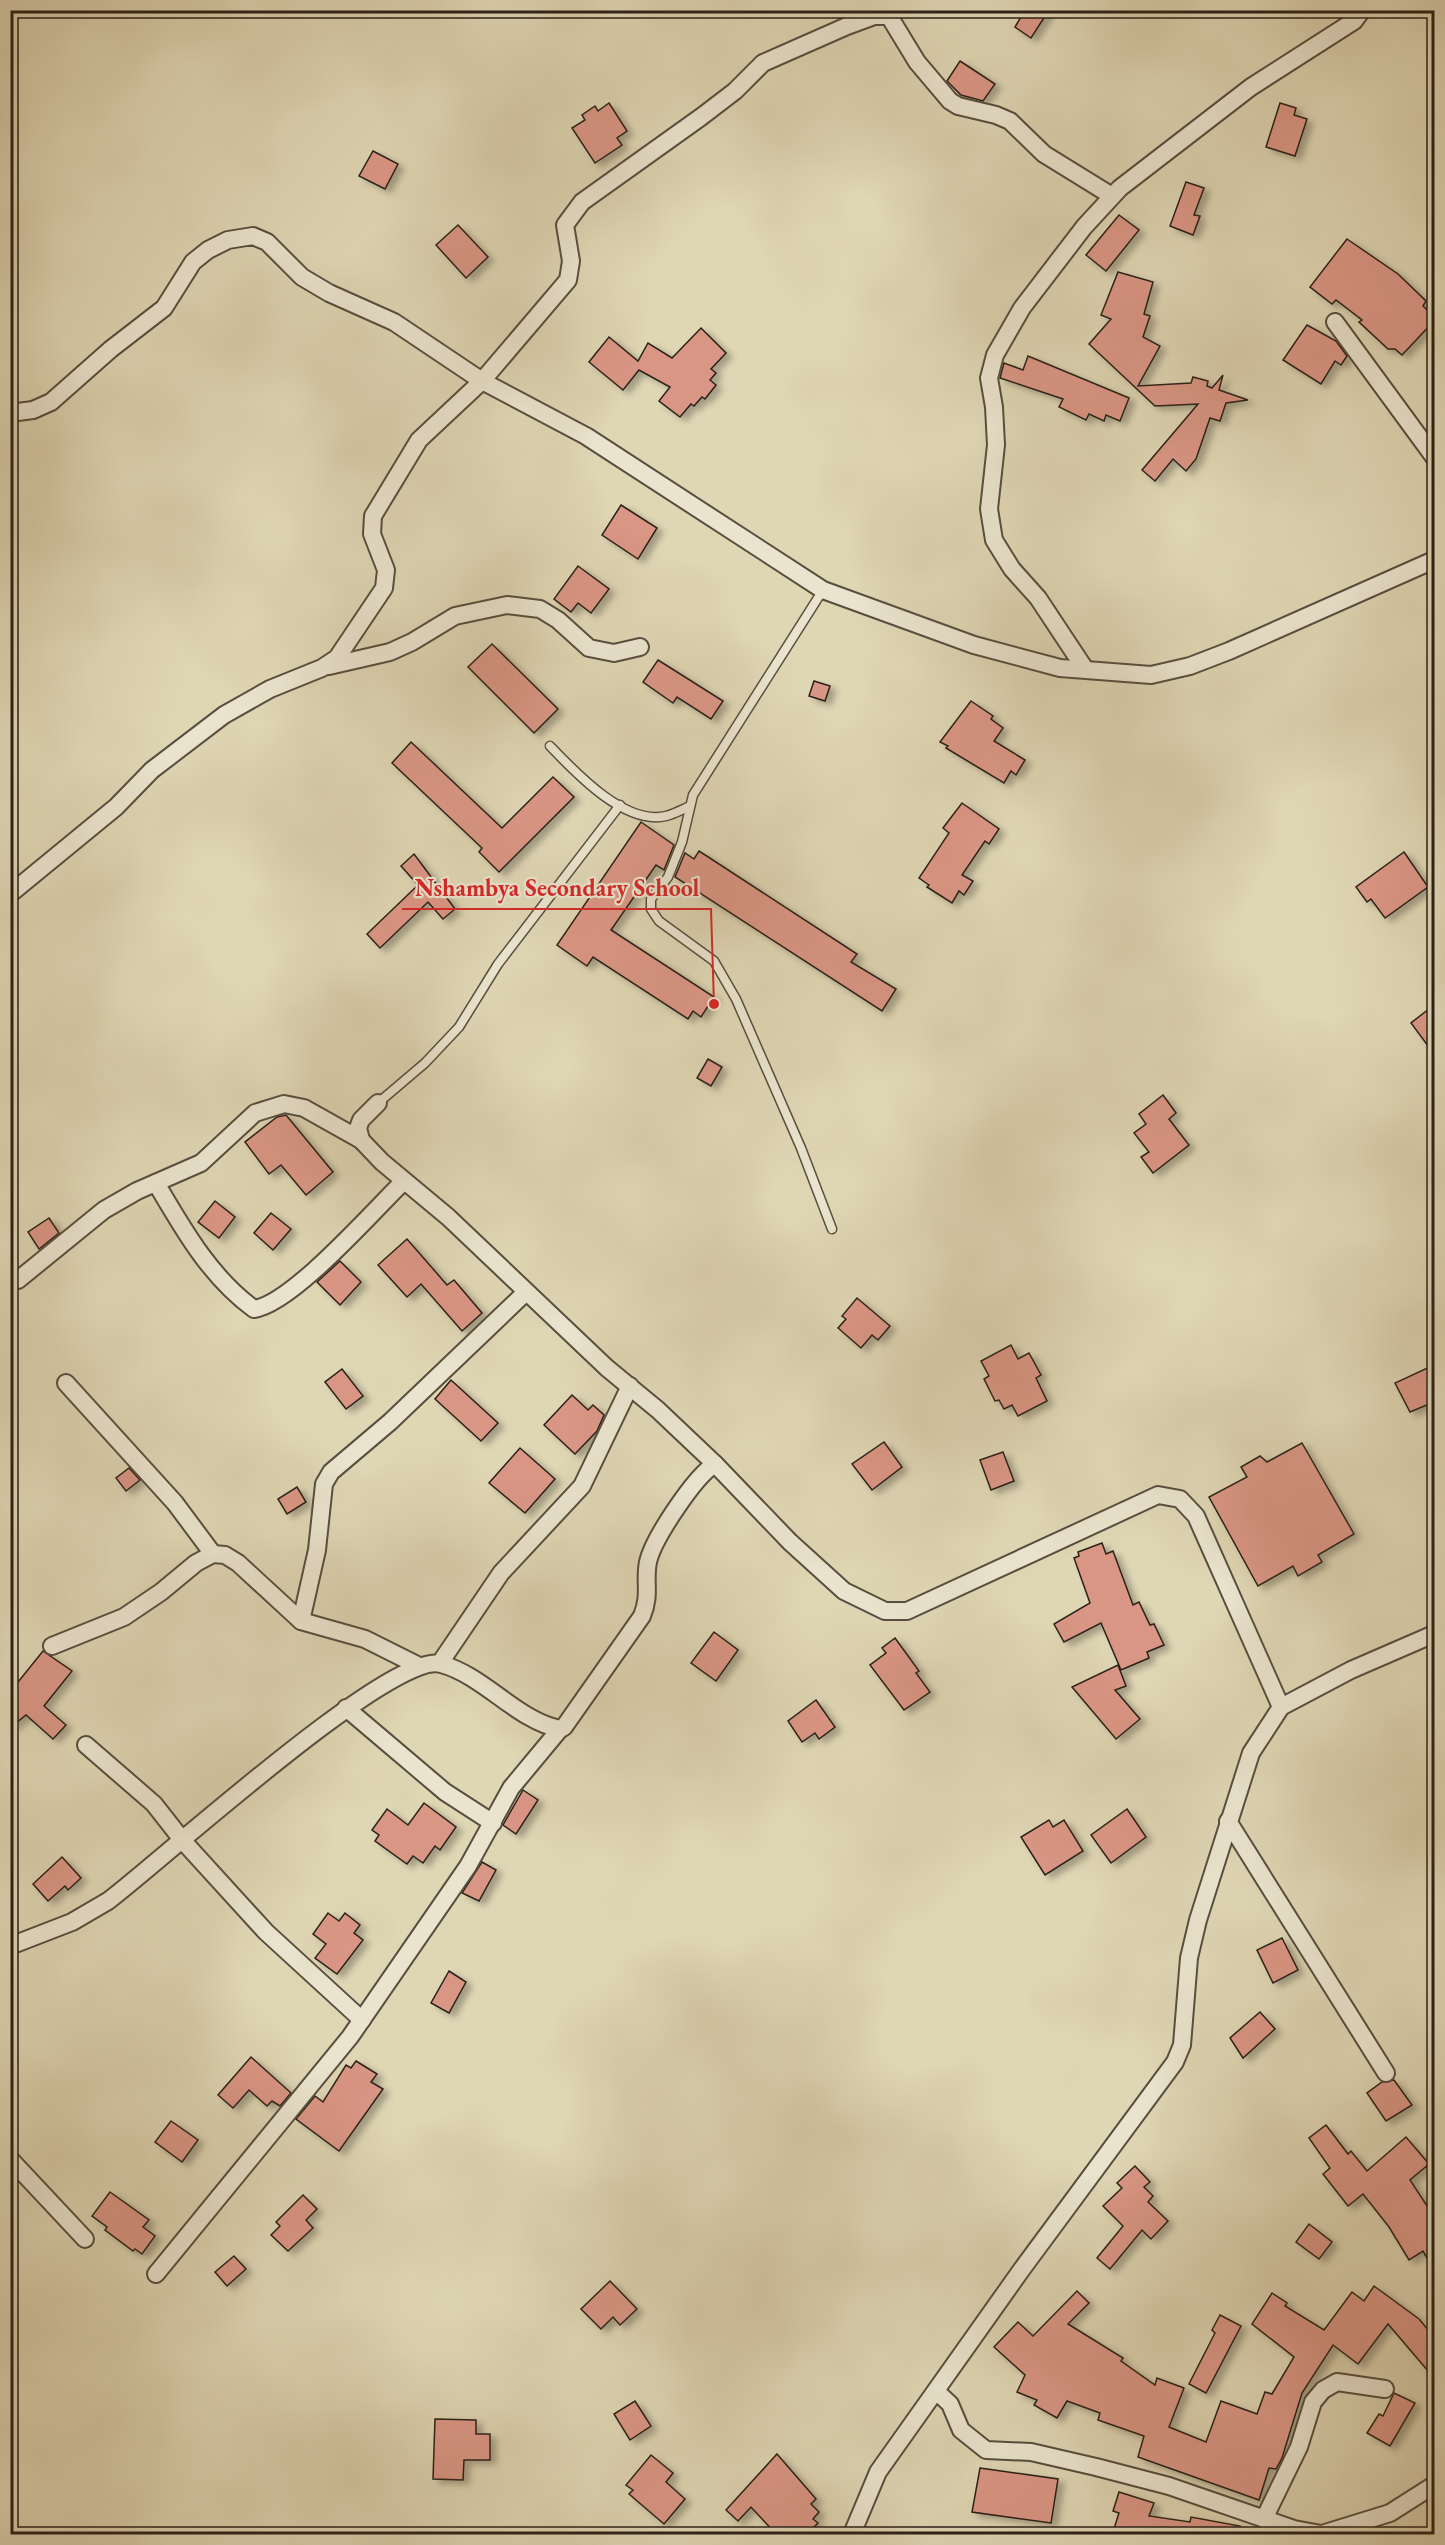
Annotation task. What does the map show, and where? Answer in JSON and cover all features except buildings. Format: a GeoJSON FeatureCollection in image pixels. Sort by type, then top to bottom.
{"type":"FeatureCollection","features":[{"type":"Feature","properties":{"kind":"street"},"geometry":{"type":"LineString","coordinates":[[1085,669],[1038,598],[1012,568],[993,540],[989,510],[996,445],[994,407],[989,378],[995,355],[1022,308],[1084,227],[1112,196],[1251,87],[1354,21],[1362,10]]}},
{"type":"Feature","properties":{"kind":"street"},"geometry":{"type":"LineString","coordinates":[[322,668],[337,658],[384,588],[386,570],[372,534],[373,516],[419,440],[482,381],[568,279],[571,261],[565,225],[582,202],[693,124],[735,91],[763,63],[847,26],[889,13],[917,62],[950,101],[958,106],[996,115],[1010,121],[1044,154],[1112,196]]}},
{"type":"Feature","properties":{"kind":"street"},"geometry":{"type":"LineString","coordinates":[[10,413],[33,410],[51,402],[111,349],[164,308],[193,262],[208,250],[228,240],[253,236],[267,242],[302,277],[329,293],[394,322],[482,381],[586,436],[823,590],[974,645],[1060,668],[1151,675],[1190,666],[1229,651],[1434,560]]}},
{"type":"Feature","properties":{"kind":"street"},"geometry":{"type":"LineString","coordinates":[[1335,322],[1434,456]]}},
{"type":"Feature","properties":{"kind":"street"},"geometry":{"type":"LineString","coordinates":[[10,894],[116,807],[152,770],[224,715],[270,689],[322,668],[390,652],[412,642],[455,616],[507,605],[540,609],[558,620],[589,648],[614,653],[640,646]]}},
{"type":"Feature","properties":{"kind":"street"},"geometry":{"type":"LineString","coordinates":[[361,1140],[358,1128],[361,1120],[378,1103]]}},
{"type":"Feature","properties":{"kind":"street"},"geometry":{"type":"LineString","coordinates":[[18,1280],[104,1210],[137,1191],[201,1163],[255,1113],[284,1104],[304,1108],[361,1140],[404,1181],[448,1217],[525,1293],[715,1464],[790,1542],[844,1591],[885,1611],[907,1611],[1158,1495],[1180,1499],[1196,1515],[1281,1707]]}},
{"type":"Feature","properties":{"kind":"street"},"geometry":{"type":"LineString","coordinates":[[156,1183],[183,1229],[214,1272],[254,1309],[273,1304],[306,1278],[404,1181]]}},
{"type":"Feature","properties":{"kind":"street"},"geometry":{"type":"LineString","coordinates":[[301,1621],[317,1550],[324,1484],[331,1472],[390,1422],[525,1293]]}},
{"type":"Feature","properties":{"kind":"street"},"geometry":{"type":"LineString","coordinates":[[66,1383],[175,1503],[213,1554]]}},
{"type":"Feature","properties":{"kind":"street"},"geometry":{"type":"LineString","coordinates":[[440,1663],[501,1573],[582,1486],[630,1386]]}},
{"type":"Feature","properties":{"kind":"street"},"geometry":{"type":"LineString","coordinates":[[156,2274],[326,2070],[468,1866],[494,1823],[511,1788],[582,1704],[642,1616],[647,1603],[646,1571],[653,1546],[698,1478],[715,1464]]}},
{"type":"Feature","properties":{"kind":"street"},"geometry":{"type":"LineString","coordinates":[[52,1646],[124,1617],[161,1592],[196,1563],[213,1554],[225,1555],[238,1563],[301,1621],[365,1639],[419,1666]]}},
{"type":"Feature","properties":{"kind":"street"},"geometry":{"type":"LineString","coordinates":[[852,2534],[878,2472],[1022,2269],[1175,2062],[1182,2045],[1190,1958],[1196,1930],[1251,1753],[1281,1707],[1351,1670],[1434,1634]]}},
{"type":"Feature","properties":{"kind":"street"},"geometry":{"type":"LineString","coordinates":[[10,1946],[72,1922],[108,1901],[346,1708],[419,1666],[440,1663],[476,1681],[541,1723],[560,1729]]}},
{"type":"Feature","properties":{"kind":"street"},"geometry":{"type":"LineString","coordinates":[[346,1708],[445,1792],[494,1823]]}},
{"type":"Feature","properties":{"kind":"street"},"geometry":{"type":"LineString","coordinates":[[86,1745],[154,1804],[183,1841],[266,1932],[362,2020]]}},
{"type":"Feature","properties":{"kind":"street"},"geometry":{"type":"LineString","coordinates":[[1228,1821],[1386,2073]]}},
{"type":"Feature","properties":{"kind":"street"},"geometry":{"type":"LineString","coordinates":[[10,2159],[85,2239]]}},
{"type":"Feature","properties":{"kind":"street"},"geometry":{"type":"LineString","coordinates":[[1264,2519],[1299,2447],[1313,2402],[1323,2390],[1337,2382],[1385,2389]]}},
{"type":"Feature","properties":{"kind":"street"},"geometry":{"type":"LineString","coordinates":[[936,2391],[950,2404],[961,2430],[986,2450],[1031,2452],[1096,2467],[1169,2487],[1264,2519],[1293,2532],[1322,2535],[1390,2513],[1434,2485]]}},
{"type":"Feature","properties":{"kind":"lane"},"geometry":{"type":"LineString","coordinates":[[823,590],[693,795],[688,807],[682,842],[668,877],[651,899],[651,909],[659,921],[714,961],[736,999],[801,1148],[832,1229]]}},
{"type":"Feature","properties":{"kind":"lane"},"geometry":{"type":"LineString","coordinates":[[550,746],[577,775],[606,798],[620,805],[654,816],[665,816],[688,807]]}},
{"type":"Feature","properties":{"kind":"lane"},"geometry":{"type":"LineString","coordinates":[[378,1103],[425,1064],[459,1027],[498,964],[620,805]]}},
{"type":"Feature","properties":{"kind":"place","name":"Nshambya Secondary School"},"geometry":{"type":"Point","coordinates":[714,1004]}}]}
